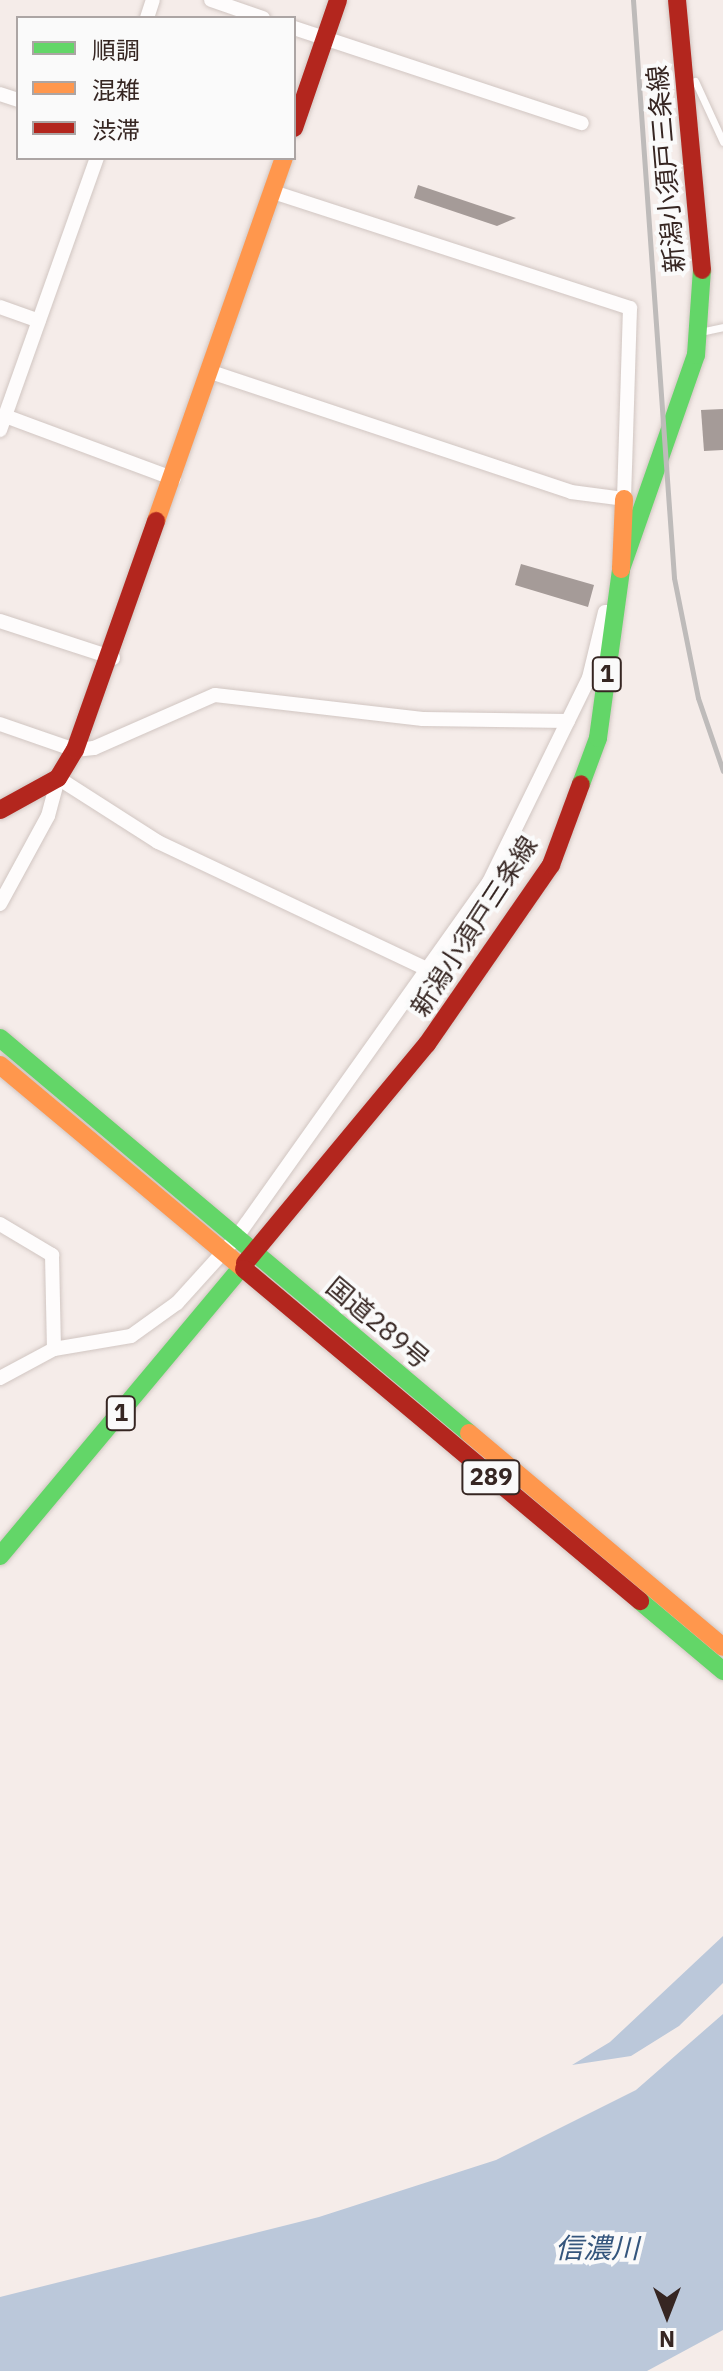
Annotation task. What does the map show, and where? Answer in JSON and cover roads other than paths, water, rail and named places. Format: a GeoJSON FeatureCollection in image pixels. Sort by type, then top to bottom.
{"type":"FeatureCollection","features":[{"type":"Feature","properties":{"kind":"main road"},"geometry":{"type":"LineString","coordinates":[[296,122],[338,0]]}},
{"type":"Feature","properties":{"kind":"main road","name":"新潟小須戸三条線"},"geometry":{"type":"LineString","coordinates":[[0,1556],[250,1263],[427,1044],[551,865],[598,738],[621,569],[684,405],[698,332],[704,245],[677,0]]}},
{"type":"Feature","properties":{"kind":"main road"},"geometry":{"type":"LineString","coordinates":[[0,810],[58,778],[75,750],[113,658],[283,160]]}},
{"type":"Feature","properties":{"kind":"main road"},"geometry":{"type":"LineString","coordinates":[[621,569],[624,499]]}},
{"type":"Feature","properties":{"kind":"main road","name":"国道289号"},"geometry":{"type":"LineString","coordinates":[[0,1038],[236,1238],[259,1283],[723,1671]]}},
{"type":"Feature","properties":{"kind":"main road","name":"国道289号"},"geometry":{"type":"LineString","coordinates":[[0,1065],[222,1253],[272,1267],[723,1647]]}},
{"type":"Feature","properties":{"kind":"street"},"geometry":{"type":"LineString","coordinates":[[211,0],[257,16]]}},
{"type":"Feature","properties":{"kind":"street"},"geometry":{"type":"LineString","coordinates":[[296,29],[582,123]]}},
{"type":"Feature","properties":{"kind":"street"},"geometry":{"type":"LineString","coordinates":[[0,430],[96,160]]}},
{"type":"Feature","properties":{"kind":"street"},"geometry":{"type":"LineString","coordinates":[[211,372],[571,492],[624,499],[630,308],[272,192]]}},
{"type":"Feature","properties":{"kind":"street"},"geometry":{"type":"LineString","coordinates":[[0,307],[39,321]]}},
{"type":"Feature","properties":{"kind":"street"},"geometry":{"type":"LineString","coordinates":[[5,416],[174,479]]}},
{"type":"Feature","properties":{"kind":"street"},"geometry":{"type":"LineString","coordinates":[[0,1378],[54,1349],[131,1336],[177,1303],[236,1238],[489,882],[568,721],[621,569]]}},
{"type":"Feature","properties":{"kind":"street"},"geometry":{"type":"LineString","coordinates":[[0,621],[113,658]]}},
{"type":"Feature","properties":{"kind":"street"},"geometry":{"type":"LineString","coordinates":[[0,724],[75,750],[215,695],[423,719],[568,721]]}},
{"type":"Feature","properties":{"kind":"street"},"geometry":{"type":"LineString","coordinates":[[0,904],[48,816],[58,778],[158,842],[427,969]]}},
{"type":"Feature","properties":{"kind":"street"},"geometry":{"type":"LineString","coordinates":[[0,1224],[52,1255],[54,1349]]}},
{"type":"Feature","properties":{"kind":"lane"},"geometry":{"type":"LineString","coordinates":[[684,58],[723,142]]}},
{"type":"Feature","properties":{"kind":"lane"},"geometry":{"type":"LineString","coordinates":[[698,332],[723,327]]}},
{"type":"Feature","properties":{"kind":"water"},"geometry":{"type":"Polygon","coordinates":[[[723,1936],[723,1983],[679,2026],[631,2056],[572,2065],[610,2042],[723,1936]]]}},
{"type":"Feature","properties":{"kind":"water","name":"信濃川"},"geometry":{"type":"Polygon","coordinates":[[[723,2014],[723,2330],[647,2371],[0,2371],[0,2297],[319,2217],[496,2160],[636,2090],[723,2014]]]}},
{"type":"Feature","properties":{"kind":"railway"},"geometry":{"type":"LineString","coordinates":[[633,0],[674,578],[698,698],[723,771]]}}]}
